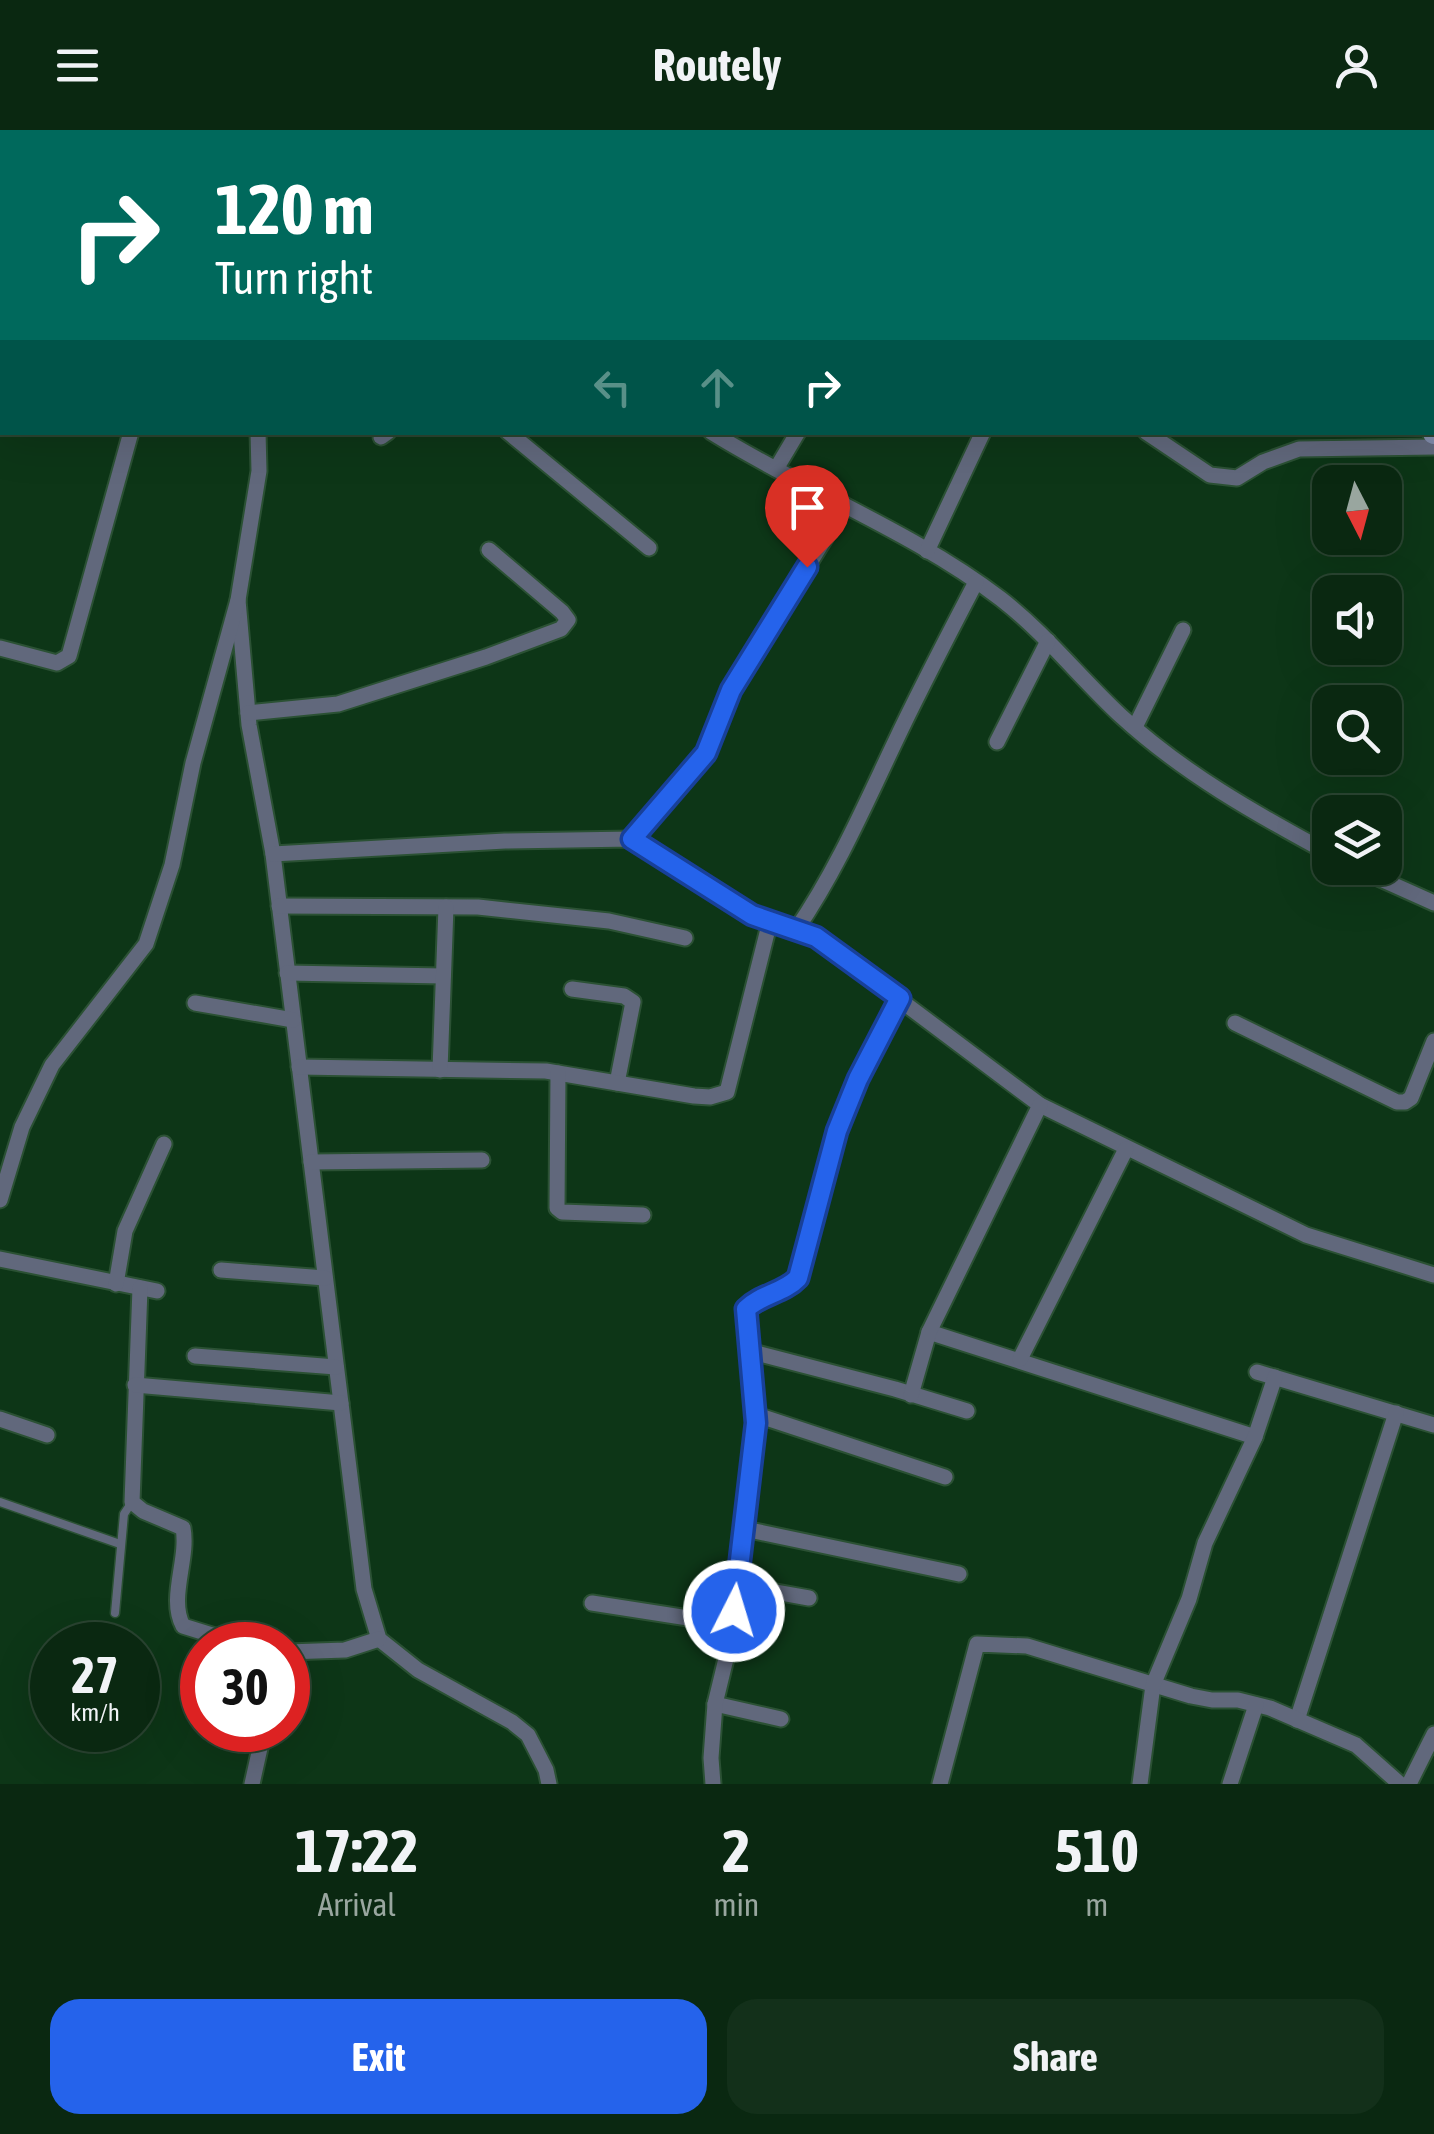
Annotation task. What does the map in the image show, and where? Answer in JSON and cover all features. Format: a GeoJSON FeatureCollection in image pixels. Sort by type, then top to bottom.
{"type":"FeatureCollection","features":[{"type":"Feature","properties":{"kind":"street"},"geometry":{"type":"LineString","coordinates":[[0,648],[58,664],[70,656],[130,435]]}},
{"type":"Feature","properties":{"kind":"street"},"geometry":{"type":"LineString","coordinates":[[0,1200],[22,1127],[52,1065],[146,944],[172,866],[193,763],[238,600],[259,471],[258,435]]}},
{"type":"Feature","properties":{"kind":"street"},"geometry":{"type":"LineString","coordinates":[[512,435],[649,548]]}},
{"type":"Feature","properties":{"kind":"street"},"geometry":{"type":"LineString","coordinates":[[715,435],[927,550],[976,582],[1048,640],[1136,727],[1228,798],[1312,844]]}},
{"type":"Feature","properties":{"kind":"street"},"geometry":{"type":"LineString","coordinates":[[776,469],[796,435]]}},
{"type":"Feature","properties":{"kind":"street"},"geometry":{"type":"LineString","coordinates":[[927,550],[982,435]]}},
{"type":"Feature","properties":{"kind":"street"},"geometry":{"type":"LineString","coordinates":[[1150,435],[1210,475],[1237,478],[1263,462],[1299,449],[1434,447]]}},
{"type":"Feature","properties":{"kind":"street"},"geometry":{"type":"LineString","coordinates":[[632,839],[706,753],[731,690],[845,506]]}},
{"type":"Feature","properties":{"kind":"street"},"geometry":{"type":"LineString","coordinates":[[248,713],[338,704],[561,629],[568,620],[562,612],[489,550]]}},
{"type":"Feature","properties":{"kind":"street"},"geometry":{"type":"LineString","coordinates":[[796,930],[859,822],[976,582]]}},
{"type":"Feature","properties":{"kind":"street"},"geometry":{"type":"LineString","coordinates":[[238,600],[248,713],[273,854],[364,1589],[378,1639],[418,1670],[512,1722],[528,1735],[550,1784]]}},
{"type":"Feature","properties":{"kind":"street"},"geometry":{"type":"LineString","coordinates":[[1136,727],[1183,630]]}},
{"type":"Feature","properties":{"kind":"street"},"geometry":{"type":"LineString","coordinates":[[998,742],[1048,640]]}},
{"type":"Feature","properties":{"kind":"street"},"geometry":{"type":"LineString","coordinates":[[273,854],[506,841],[632,839],[742,909],[816,937],[1040,1105],[1306,1235],[1434,1276]]}},
{"type":"Feature","properties":{"kind":"street"},"geometry":{"type":"LineString","coordinates":[[1395,885],[1434,902]]}},
{"type":"Feature","properties":{"kind":"street"},"geometry":{"type":"LineString","coordinates":[[279,906],[446,907],[609,921],[685,938]]}},
{"type":"Feature","properties":{"kind":"street"},"geometry":{"type":"LineString","coordinates":[[440,1070],[446,907]]}},
{"type":"Feature","properties":{"kind":"street"},"geometry":{"type":"LineString","coordinates":[[299,1067],[558,1073],[694,1096],[727,1092],[770,921]]}},
{"type":"Feature","properties":{"kind":"street"},"geometry":{"type":"LineString","coordinates":[[288,973],[443,976]]}},
{"type":"Feature","properties":{"kind":"street"},"geometry":{"type":"LineString","coordinates":[[572,989],[624,996],[632,1002],[617,1083]]}},
{"type":"Feature","properties":{"kind":"street"},"geometry":{"type":"LineString","coordinates":[[713,1784],[715,1704],[733,1625],[754,1414],[746,1309],[789,1287],[798,1278],[837,1131],[858,1079],[900,998]]}},
{"type":"Feature","properties":{"kind":"street"},"geometry":{"type":"LineString","coordinates":[[195,1003],[293,1020]]}},
{"type":"Feature","properties":{"kind":"street"},"geometry":{"type":"LineString","coordinates":[[1234,1023],[1397,1102],[1411,1098],[1434,1041]]}},
{"type":"Feature","properties":{"kind":"street"},"geometry":{"type":"LineString","coordinates":[[558,1073],[557,1208],[562,1212],[644,1216]]}},
{"type":"Feature","properties":{"kind":"street"},"geometry":{"type":"LineString","coordinates":[[912,1394],[929,1332],[1040,1105]]}},
{"type":"Feature","properties":{"kind":"street"},"geometry":{"type":"LineString","coordinates":[[116,1284],[124,1231],[164,1144]]}},
{"type":"Feature","properties":{"kind":"street"},"geometry":{"type":"LineString","coordinates":[[1020,1360],[1126,1149]]}},
{"type":"Feature","properties":{"kind":"street"},"geometry":{"type":"LineString","coordinates":[[311,1162],[482,1160]]}},
{"type":"Feature","properties":{"kind":"street"},"geometry":{"type":"LineString","coordinates":[[0,1259],[148,1290],[135,1384],[132,1502],[182,1528],[186,1543],[177,1614],[181,1622]]}},
{"type":"Feature","properties":{"kind":"street"},"geometry":{"type":"LineString","coordinates":[[222,1270],[326,1278]]}},
{"type":"Feature","properties":{"kind":"street"},"geometry":{"type":"LineString","coordinates":[[929,1332],[1254,1437]]}},
{"type":"Feature","properties":{"kind":"street"},"geometry":{"type":"LineString","coordinates":[[749,1351],[967,1412]]}},
{"type":"Feature","properties":{"kind":"street"},"geometry":{"type":"LineString","coordinates":[[194,1356],[336,1367]]}},
{"type":"Feature","properties":{"kind":"street"},"geometry":{"type":"LineString","coordinates":[[1257,1372],[1434,1425]]}},
{"type":"Feature","properties":{"kind":"street"},"geometry":{"type":"LineString","coordinates":[[1140,1784],[1153,1684],[1189,1599],[1205,1543],[1254,1437],[1275,1377]]}},
{"type":"Feature","properties":{"kind":"street"},"geometry":{"type":"LineString","coordinates":[[135,1384],[341,1403]]}},
{"type":"Feature","properties":{"kind":"street"},"geometry":{"type":"LineString","coordinates":[[1297,1720],[1396,1413]]}},
{"type":"Feature","properties":{"kind":"street"},"geometry":{"type":"LineString","coordinates":[[754,1414],[945,1477]]}},
{"type":"Feature","properties":{"kind":"street"},"geometry":{"type":"LineString","coordinates":[[0,1418],[47,1435]]}},
{"type":"Feature","properties":{"kind":"street"},"geometry":{"type":"LineString","coordinates":[[745,1530],[959,1574]]}},
{"type":"Feature","properties":{"kind":"street"},"geometry":{"type":"LineString","coordinates":[[737,1585],[809,1598]]}},
{"type":"Feature","properties":{"kind":"street"},"geometry":{"type":"LineString","coordinates":[[592,1602],[733,1625]]}},
{"type":"Feature","properties":{"kind":"street"},"geometry":{"type":"LineString","coordinates":[[310,1651],[345,1650],[378,1639]]}},
{"type":"Feature","properties":{"kind":"street"},"geometry":{"type":"LineString","coordinates":[[940,1784],[977,1644],[1027,1646],[1212,1700],[1256,1704],[1356,1745],[1394,1782]]}},
{"type":"Feature","properties":{"kind":"street"},"geometry":{"type":"LineString","coordinates":[[715,1704],[781,1718]]}},
{"type":"Feature","properties":{"kind":"street"},"geometry":{"type":"LineString","coordinates":[[1230,1784],[1256,1704]]}},
{"type":"Feature","properties":{"kind":"street"},"geometry":{"type":"LineString","coordinates":[[1409,1784],[1434,1734]]}},
{"type":"Feature","properties":{"kind":"street"},"geometry":{"type":"LineString","coordinates":[[252,1784],[259,1752]]}},
{"type":"Feature","properties":{"kind":"lane"},"geometry":{"type":"LineString","coordinates":[[0,1502],[120,1544]]}},
{"type":"Feature","properties":{"kind":"lane"},"geometry":{"type":"LineString","coordinates":[[115,1612],[124,1514],[132,1502]]}},
{"type":"Feature","properties":{"kind":"route"},"geometry":{"type":"LineString","coordinates":[[734,1611],[756,1423],[746,1309],[789,1287],[798,1278],[828,1154],[858,1079],[900,998],[816,937],[752,915],[632,839],[706,753],[731,690],[807,567]]}}]}
